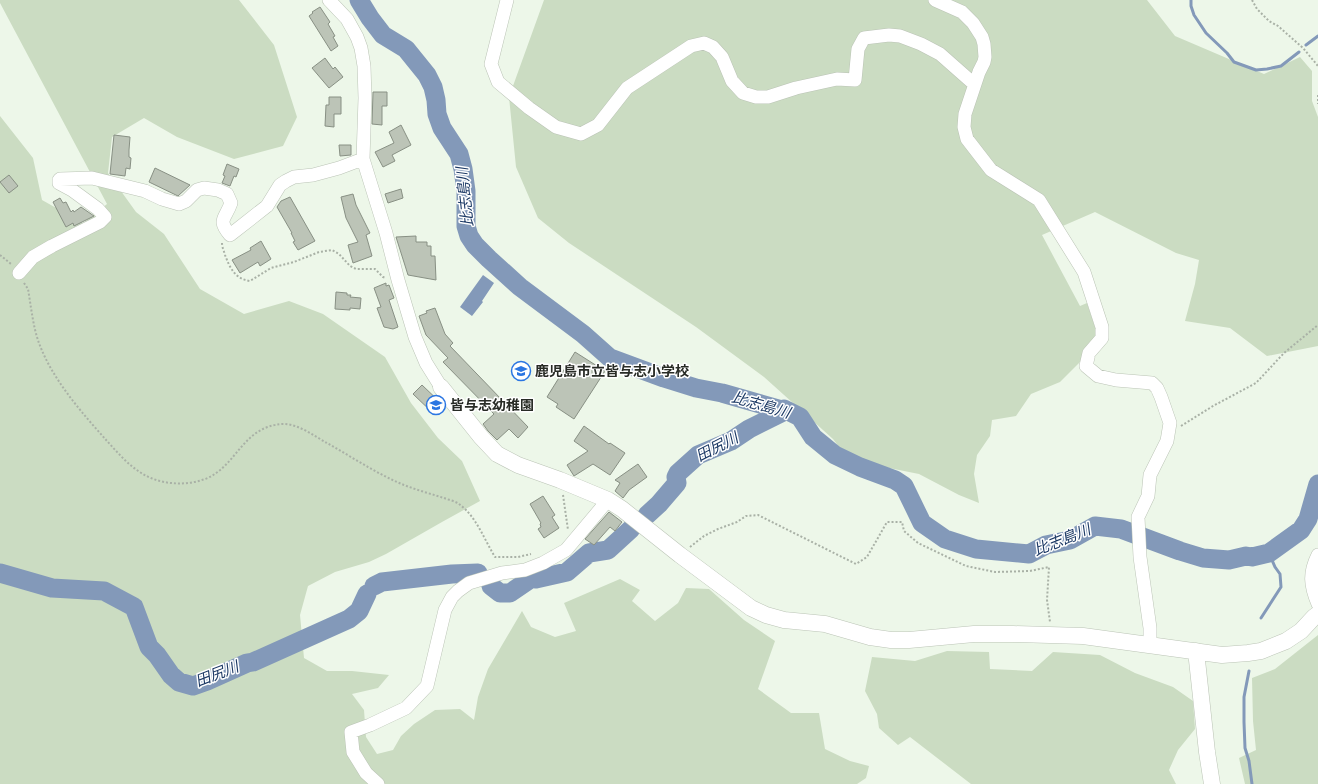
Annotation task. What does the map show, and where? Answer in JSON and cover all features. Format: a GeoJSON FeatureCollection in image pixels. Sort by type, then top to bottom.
{"type":"FeatureCollection","features":[{"type":"Feature","properties":{"kind":"street"},"geometry":{"type":"LineString","coordinates":[[329,0],[347,19],[358,37],[362,48],[365,98],[363,159],[386,233],[415,337],[426,363],[441,387],[481,437],[497,454],[518,465],[560,480],[608,500],[622,509],[680,556],[750,608],[766,615],[784,620],[824,624],[870,637],[891,640],[909,640],[974,634],[1083,636],[1222,655],[1261,651],[1286,641],[1301,631],[1318,614]]}},
{"type":"Feature","properties":{"kind":"street"},"geometry":{"type":"LineString","coordinates":[[507,0],[491,64],[498,82],[529,108],[556,127],[581,134],[598,125],[628,88],[691,46],[704,43],[713,47],[722,57],[732,81],[743,93],[756,97],[768,96],[838,79],[855,80],[858,49],[864,38],[889,35],[900,36],[921,44],[940,54],[974,84]]}},
{"type":"Feature","properties":{"kind":"street"},"geometry":{"type":"LineString","coordinates":[[934,0],[962,12],[973,23],[982,37],[985,57],[974,84],[965,114],[964,127],[966,139],[991,170],[1039,200],[1084,272],[1102,327],[1102,338],[1089,353],[1086,366],[1098,376],[1122,381],[1152,383],[1157,388],[1168,415],[1170,423],[1167,441],[1150,475],[1148,496],[1138,517],[1140,557],[1150,628],[1150,645]]}},
{"type":"Feature","properties":{"kind":"street"},"geometry":{"type":"LineString","coordinates":[[19,273],[33,257],[103,221],[105,217],[102,212],[93,205],[59,183],[60,179],[92,178],[145,191],[162,199],[179,204],[186,201],[197,190],[204,188],[218,190],[227,194],[231,203],[222,220],[222,226],[230,235],[267,206],[280,185],[286,181],[294,177],[312,175],[339,168],[363,159]]}},
{"type":"Feature","properties":{"kind":"street"},"geometry":{"type":"LineString","coordinates":[[378,784],[366,773],[353,752],[351,732],[406,708],[427,686],[445,610],[452,597],[469,583],[502,573],[525,570],[543,563],[566,550],[608,500]]}},
{"type":"Feature","properties":{"kind":"street"},"geometry":{"type":"LineString","coordinates":[[1318,555],[1311,572],[1311,580],[1318,604]]}},
{"type":"Feature","properties":{"kind":"street"},"geometry":{"type":"LineString","coordinates":[[1196,651],[1212,784]]}},
{"type":"Feature","properties":{"kind":"path"},"geometry":{"type":"LineString","coordinates":[[1252,0],[1257,9],[1269,21],[1278,26],[1303,48],[1318,66]]}},
{"type":"Feature","properties":{"kind":"path"},"geometry":{"type":"LineString","coordinates":[[1318,95],[1318,104]]}},
{"type":"Feature","properties":{"kind":"path"},"geometry":{"type":"LineString","coordinates":[[230,235],[221,244],[234,273],[243,280],[250,281],[271,268],[294,262],[320,252],[332,250],[339,254],[350,266],[356,269],[375,268],[383,277],[398,280]]}},
{"type":"Feature","properties":{"kind":"path"},"geometry":{"type":"LineString","coordinates":[[0,254],[19,273],[28,289],[39,343],[70,398],[126,461],[143,474],[159,482],[189,484],[207,478],[224,468],[248,438],[258,432],[283,424],[294,426],[376,471],[403,484],[457,502],[470,512],[494,557],[518,557],[531,554]]}},
{"type":"Feature","properties":{"kind":"path"},"geometry":{"type":"LineString","coordinates":[[1169,431],[1177,429],[1213,406],[1256,383],[1289,348],[1318,325]]}},
{"type":"Feature","properties":{"kind":"path"},"geometry":{"type":"LineString","coordinates":[[560,480],[568,529],[564,534]]}},
{"type":"Feature","properties":{"kind":"path"},"geometry":{"type":"LineString","coordinates":[[680,556],[711,532],[737,522],[746,516],[758,515],[856,564],[867,557],[887,522],[902,522],[904,531],[918,543],[966,566],[995,572],[1030,571],[1049,567],[1047,600],[1052,635]]}},
{"type":"Feature","properties":{"kind":"green space"},"geometry":{"type":"Polygon","coordinates":[[[0,0],[239,0],[274,45],[297,117],[283,146],[234,159],[177,137],[144,118],[112,137],[108,173],[136,212],[164,234],[200,289],[244,314],[289,301],[323,314],[385,357],[411,403],[438,438],[462,461],[480,501],[386,554],[369,562],[335,572],[308,586],[300,615],[304,658],[327,671],[352,671],[389,675],[378,688],[352,694],[364,710],[366,737],[377,754],[393,750],[401,736],[414,724],[435,710],[460,709],[474,720],[478,697],[488,669],[522,611],[531,627],[555,637],[576,631],[564,603],[620,579],[640,590],[632,601],[655,621],[678,603],[686,588],[709,589],[744,620],[775,641],[758,689],[791,713],[819,713],[825,749],[850,761],[869,766],[866,778],[857,784],[0,784],[0,116],[33,158],[42,200],[83,223],[107,204],[0,3],[0,0]]]}},
{"type":"Feature","properties":{"kind":"green space"},"geometry":{"type":"Polygon","coordinates":[[[544,0],[1147,0],[1175,36],[1264,74],[1300,57],[1312,71],[1312,101],[1318,117],[1318,346],[1267,356],[1230,328],[1185,321],[1195,284],[1199,260],[1176,253],[1095,212],[1042,235],[1080,306],[1087,303],[1098,336],[1079,363],[1060,382],[1031,394],[1016,416],[992,420],[990,436],[977,455],[974,474],[979,503],[959,495],[919,474],[884,467],[858,457],[839,447],[833,439],[764,377],[696,327],[569,243],[538,218],[516,167],[509,97],[544,0]]]}},
{"type":"Feature","properties":{"kind":"green space"},"geometry":{"type":"Polygon","coordinates":[[[1318,635],[1318,784],[1245,784],[1239,758],[1256,750],[1253,721],[1252,678],[1275,669],[1318,635]]]}},
{"type":"Feature","properties":{"kind":"green space"},"geometry":{"type":"Polygon","coordinates":[[[947,651],[989,652],[990,669],[1032,671],[1053,652],[1100,655],[1135,673],[1173,687],[1193,701],[1195,729],[1178,750],[1169,770],[1176,784],[971,784],[910,737],[898,745],[879,728],[877,714],[865,691],[872,657],[915,661],[947,651]]]}},
{"type":"Feature","properties":{"kind":"water"},"geometry":{"type":"Polygon","coordinates":[[[483,275],[494,283],[482,301],[483,302],[472,316],[460,307],[483,275]]]}},
{"type":"Feature","properties":{"kind":"building"},"geometry":{"type":"Polygon","coordinates":[[[320,7],[330,22],[328,24],[335,36],[333,37],[338,46],[331,51],[309,16],[320,7]]]}},
{"type":"Feature","properties":{"kind":"building"},"geometry":{"type":"Polygon","coordinates":[[[325,58],[333,69],[335,67],[343,77],[329,88],[312,68],[325,58]]]}},
{"type":"Feature","properties":{"kind":"building"},"geometry":{"type":"Polygon","coordinates":[[[373,92],[387,92],[387,106],[382,106],[382,125],[372,124],[373,92]]]}},
{"type":"Feature","properties":{"kind":"building"},"geometry":{"type":"Polygon","coordinates":[[[329,97],[341,97],[341,114],[334,114],[334,127],[325,126],[326,105],[329,105],[329,97]]]}},
{"type":"Feature","properties":{"kind":"building"},"geometry":{"type":"Polygon","coordinates":[[[401,125],[411,145],[392,155],[395,161],[383,167],[375,152],[394,143],[389,132],[401,125]]]}},
{"type":"Feature","properties":{"kind":"building"},"geometry":{"type":"Polygon","coordinates":[[[114,135],[130,137],[130,169],[126,168],[125,176],[110,174],[114,135]]]}},
{"type":"Feature","properties":{"kind":"building"},"geometry":{"type":"Polygon","coordinates":[[[339,145],[351,145],[351,155],[340,156],[339,145]]]}},
{"type":"Feature","properties":{"kind":"building"},"geometry":{"type":"Polygon","coordinates":[[[227,164],[239,169],[230,186],[222,183],[227,164]]]}},
{"type":"Feature","properties":{"kind":"building"},"geometry":{"type":"Polygon","coordinates":[[[155,168],[190,185],[178,196],[149,182],[155,168]]]}},
{"type":"Feature","properties":{"kind":"building"},"geometry":{"type":"Polygon","coordinates":[[[9,175],[18,186],[9,193],[0,182],[9,175]]]}},
{"type":"Feature","properties":{"kind":"building"},"geometry":{"type":"Polygon","coordinates":[[[401,189],[403,198],[388,203],[385,194],[401,189]]]}},
{"type":"Feature","properties":{"kind":"building"},"geometry":{"type":"Polygon","coordinates":[[[353,194],[356,205],[370,233],[366,235],[372,256],[353,263],[348,245],[358,242],[346,218],[341,197],[353,194]]]}},
{"type":"Feature","properties":{"kind":"building"},"geometry":{"type":"Polygon","coordinates":[[[290,197],[315,241],[298,250],[293,242],[295,241],[292,233],[277,207],[281,201],[290,197]]]}},
{"type":"Feature","properties":{"kind":"building"},"geometry":{"type":"Polygon","coordinates":[[[60,198],[63,203],[66,202],[71,212],[73,210],[74,212],[81,207],[94,216],[74,226],[73,223],[66,227],[53,202],[60,198]]]}},
{"type":"Feature","properties":{"kind":"building"},"geometry":{"type":"Polygon","coordinates":[[[416,236],[416,242],[427,242],[427,246],[431,246],[431,256],[435,256],[436,280],[408,275],[396,237],[416,236]]]}},
{"type":"Feature","properties":{"kind":"building"},"geometry":{"type":"Polygon","coordinates":[[[261,241],[271,259],[260,266],[258,262],[240,273],[232,260],[251,250],[250,248],[261,241]]]}},
{"type":"Feature","properties":{"kind":"building"},"geometry":{"type":"Polygon","coordinates":[[[386,283],[386,286],[389,285],[394,298],[389,300],[398,327],[393,329],[384,327],[377,308],[381,307],[374,288],[386,283]]]}},
{"type":"Feature","properties":{"kind":"building"},"geometry":{"type":"Polygon","coordinates":[[[336,292],[347,293],[347,295],[351,295],[350,297],[361,298],[360,309],[335,309],[336,292]]]}},
{"type":"Feature","properties":{"kind":"building"},"geometry":{"type":"Polygon","coordinates":[[[435,308],[445,334],[453,343],[450,346],[528,427],[518,438],[509,429],[497,440],[488,431],[483,424],[494,414],[443,362],[448,358],[426,335],[419,316],[427,313],[426,311],[435,308]]]}},
{"type":"Feature","properties":{"kind":"building"},"geometry":{"type":"Polygon","coordinates":[[[575,352],[605,371],[574,419],[556,407],[558,404],[547,397],[575,352]]]}},
{"type":"Feature","properties":{"kind":"building"},"geometry":{"type":"Polygon","coordinates":[[[422,385],[444,406],[435,415],[413,394],[422,385]]]}},
{"type":"Feature","properties":{"kind":"building"},"geometry":{"type":"Polygon","coordinates":[[[584,426],[609,444],[610,443],[625,453],[610,475],[593,464],[574,476],[567,465],[588,451],[574,441],[584,426]]]}},
{"type":"Feature","properties":{"kind":"building"},"geometry":{"type":"Polygon","coordinates":[[[638,464],[647,477],[629,490],[623,498],[615,491],[620,483],[615,480],[638,464]]]}},
{"type":"Feature","properties":{"kind":"building"},"geometry":{"type":"Polygon","coordinates":[[[543,496],[555,515],[552,517],[559,528],[544,538],[538,529],[541,527],[541,523],[530,504],[543,496]]]}},
{"type":"Feature","properties":{"kind":"building"},"geometry":{"type":"Polygon","coordinates":[[[609,512],[622,522],[615,531],[610,527],[594,545],[585,539],[609,512]]]}},
{"type":"Feature","properties":{"kind":"waterway","name":"比志島川"},"geometry":{"type":"LineString","coordinates":[[359,0],[383,35],[406,49],[427,75],[433,87],[437,114],[442,128],[459,154],[463,169],[466,191],[466,226],[469,236],[475,245],[489,259],[520,287],[583,334],[610,358],[696,388],[722,393],[785,411]]}},
{"type":"Feature","properties":{"kind":"waterway"},"geometry":{"type":"LineString","coordinates":[[1191,0],[1194,15],[1206,33],[1227,53],[1234,62],[1256,70],[1267,69],[1281,66],[1299,52]]}},
{"type":"Feature","properties":{"kind":"waterway"},"geometry":{"type":"LineString","coordinates":[[1306,45],[1318,36]]}},
{"type":"Feature","properties":{"kind":"waterway","name":"比志島川"},"geometry":{"type":"LineString","coordinates":[[647,515],[659,504],[677,483],[676,477],[678,473],[698,455],[731,441],[749,429],[785,411],[784,409],[800,417],[813,437],[835,455],[860,467],[895,480],[904,486],[922,523],[945,539],[976,549],[1029,554],[1046,545],[1070,540],[1095,526],[1121,529],[1203,558],[1229,560],[1246,556],[1252,557],[1269,553],[1301,530],[1308,519],[1318,484]]}},
{"type":"Feature","properties":{"kind":"waterway","name":"田尻川"},"geometry":{"type":"LineString","coordinates":[[491,586],[500,593],[510,593],[532,578],[536,579],[567,572],[589,553],[608,550],[631,529]]}},
{"type":"Feature","properties":{"kind":"waterway"},"geometry":{"type":"LineString","coordinates":[[1261,618],[1281,587],[1280,574],[1269,553]]}},
{"type":"Feature","properties":{"kind":"waterway","name":"田尻川"},"geometry":{"type":"LineString","coordinates":[[0,573],[52,588],[104,591],[134,607],[149,647],[157,655],[171,675],[179,682],[193,686],[247,663],[253,662],[349,619],[359,611],[367,594]]}},
{"type":"Feature","properties":{"kind":"waterway","name":"田尻川"},"geometry":{"type":"LineString","coordinates":[[374,586],[382,582],[452,574],[478,573]]}},
{"type":"Feature","properties":{"kind":"waterway"},"geometry":{"type":"LineString","coordinates":[[1249,671],[1244,697],[1244,722],[1245,748],[1249,761],[1252,784]]}},
{"type":"Feature","properties":{"kind":"place","name":"鹿児島市立皆与志小学校"},"geometry":{"type":"Point","coordinates":[521,371]}},
{"type":"Feature","properties":{"kind":"place","name":"皆与志幼稚園"},"geometry":{"type":"Point","coordinates":[436,405]}}]}
